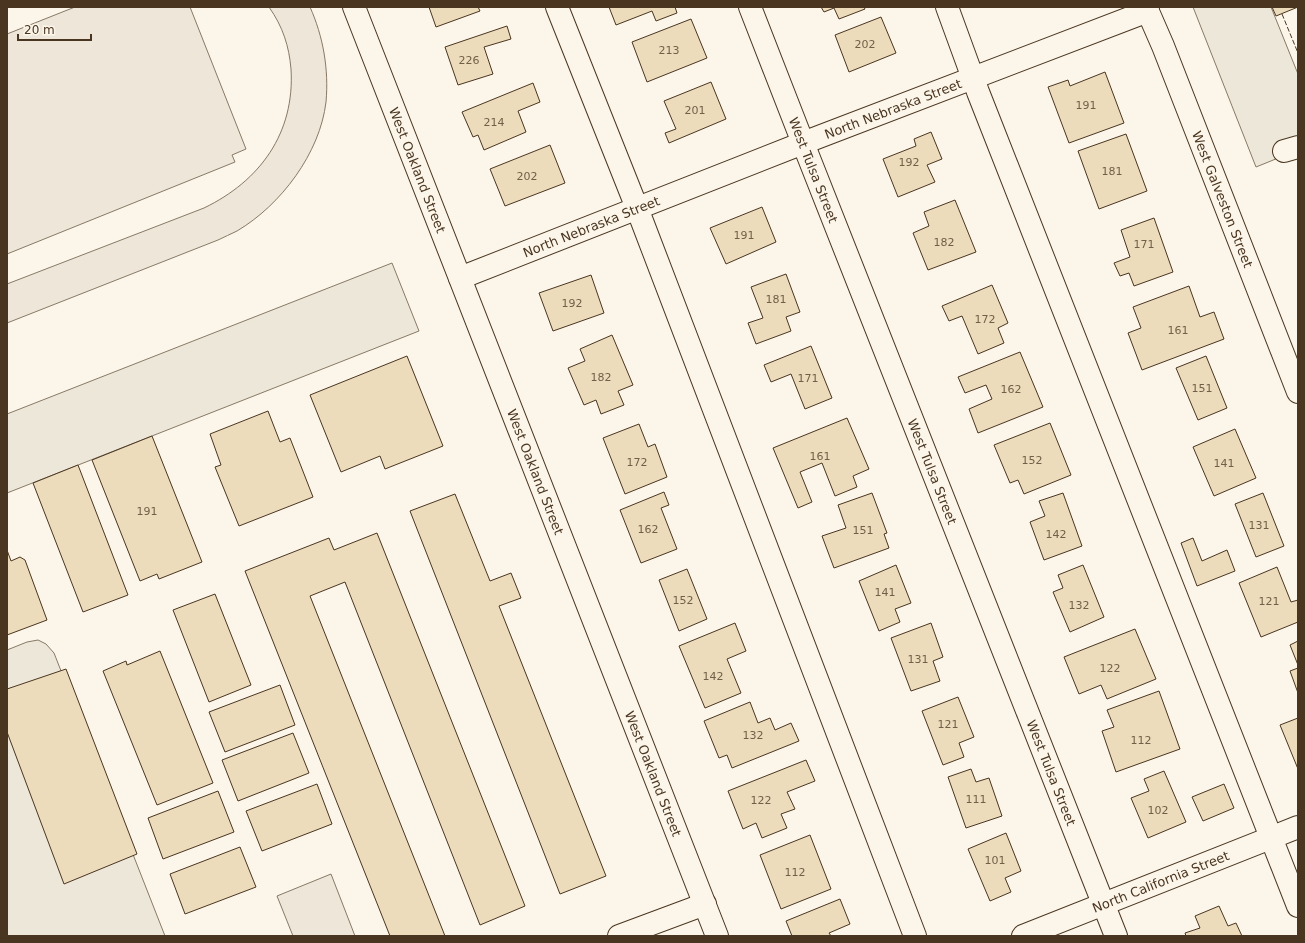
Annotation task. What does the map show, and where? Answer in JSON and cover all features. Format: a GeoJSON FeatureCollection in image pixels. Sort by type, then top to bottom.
{"type":"FeatureCollection","features":[{"type":"Feature","properties":{"kind":"street","name":"West Oakland Street"},"geometry":{"type":"LineString","coordinates":[[354,7],[717,936]]}},
{"type":"Feature","properties":{"kind":"street"},"geometry":{"type":"LineString","coordinates":[[557,7],[637,208],[914,936]]}},
{"type":"Feature","properties":{"kind":"street","name":"West Tulsa Street"},"geometry":{"type":"LineString","coordinates":[[750,7],[802,143],[1116,936]]}},
{"type":"Feature","properties":{"kind":"street"},"geometry":{"type":"LineString","coordinates":[[947,7],[973,78],[1298,906]]}},
{"type":"Feature","properties":{"kind":"street","name":"North Nebraska Street"},"geometry":{"type":"LineString","coordinates":[[460,278],[1147,9]]}},
{"type":"Feature","properties":{"kind":"street","name":"West Galveston Street"},"geometry":{"type":"LineString","coordinates":[[1147,9],[1163,46],[1298,392]]}},
{"type":"Feature","properties":{"kind":"street","name":"North California Street"},"geometry":{"type":"LineString","coordinates":[[1023,936],[1298,827]]}},
{"type":"Feature","properties":{"kind":"street"},"geometry":{"type":"LineString","coordinates":[[619,936],[705,904]]}},
{"type":"Feature","properties":{"kind":"shaded area"},"geometry":{"type":"Polygon","coordinates":[[[75,7],[190,7],[246,149],[232,155],[235,162],[7,254],[7,34],[75,7]]]}},
{"type":"Feature","properties":{"kind":"shaded area"},"geometry":{"type":"Polygon","coordinates":[[[269,7],[310,7],[322,41],[327,77],[326,102],[316,140],[296,176],[283,192],[269,207],[237,231],[218,240],[7,323],[7,284],[204,208],[224,197],[242,184],[257,169],[270,152],[280,134],[287,114],[291,92],[289,52],[282,29],[269,7]]]}},
{"type":"Feature","properties":{"kind":"shaded area"},"geometry":{"type":"Polygon","coordinates":[[[1193,7],[1271,7],[1298,74],[1298,150],[1256,167],[1193,7]]]}},
{"type":"Feature","properties":{"kind":"shaded area"},"geometry":{"type":"Polygon","coordinates":[[[392,263],[419,331],[7,493],[7,414],[392,263]]]}},
{"type":"Feature","properties":{"kind":"shaded area"},"geometry":{"type":"Polygon","coordinates":[[[38,640],[46,644],[54,653],[165,936],[7,936],[7,650],[27,642],[38,640]]]}},
{"type":"Feature","properties":{"kind":"shaded area"},"geometry":{"type":"Polygon","coordinates":[[[331,874],[355,936],[293,936],[277,896],[331,874]]]}},
{"type":"Feature","properties":{"kind":"building"},"geometry":{"type":"Polygon","coordinates":[[[429,7],[478,7],[480,11],[436,27],[429,7]]]}},
{"type":"Feature","properties":{"kind":"building"},"geometry":{"type":"Polygon","coordinates":[[[609,7],[675,7],[677,13],[656,21],[652,11],[616,25],[609,7]]]}},
{"type":"Feature","properties":{"kind":"building"},"geometry":{"type":"Polygon","coordinates":[[[821,7],[864,7],[865,9],[839,19],[834,8],[824,12],[821,7]]]}},
{"type":"Feature","properties":{"kind":"building"},"geometry":{"type":"Polygon","coordinates":[[[1272,7],[1298,7],[1276,16],[1272,7]]]}},
{"type":"Feature","properties":{"kind":"building"},"geometry":{"type":"Polygon","coordinates":[[[881,17],[896,53],[849,72],[835,35],[881,17]]]}},
{"type":"Feature","properties":{"kind":"building"},"geometry":{"type":"Polygon","coordinates":[[[691,19],[707,58],[647,82],[632,42],[691,19]]]}},
{"type":"Feature","properties":{"kind":"building"},"geometry":{"type":"Polygon","coordinates":[[[507,26],[511,39],[484,47],[493,74],[458,85],[445,47],[507,26]]]}},
{"type":"Feature","properties":{"kind":"building"},"geometry":{"type":"Polygon","coordinates":[[[1105,72],[1124,123],[1069,143],[1048,87],[1068,80],[1070,86],[1105,72]]]}},
{"type":"Feature","properties":{"kind":"building"},"geometry":{"type":"Polygon","coordinates":[[[711,82],[726,119],[669,143],[665,133],[676,129],[664,101],[711,82]]]}},
{"type":"Feature","properties":{"kind":"building"},"geometry":{"type":"Polygon","coordinates":[[[533,83],[540,102],[518,111],[526,132],[484,150],[478,135],[473,137],[462,112],[533,83]]]}},
{"type":"Feature","properties":{"kind":"building"},"geometry":{"type":"Polygon","coordinates":[[[931,132],[942,159],[927,165],[935,182],[898,197],[883,159],[916,146],[914,139],[931,132]]]}},
{"type":"Feature","properties":{"kind":"building"},"geometry":{"type":"Polygon","coordinates":[[[1126,134],[1147,191],[1099,209],[1078,151],[1126,134]]]}},
{"type":"Feature","properties":{"kind":"building"},"geometry":{"type":"Polygon","coordinates":[[[550,145],[565,183],[505,206],[490,169],[550,145]]]}},
{"type":"Feature","properties":{"kind":"building"},"geometry":{"type":"Polygon","coordinates":[[[955,200],[976,252],[928,270],[913,233],[929,226],[924,212],[955,200]]]}},
{"type":"Feature","properties":{"kind":"building"},"geometry":{"type":"Polygon","coordinates":[[[762,207],[776,242],[726,264],[710,228],[762,207]]]}},
{"type":"Feature","properties":{"kind":"building"},"geometry":{"type":"Polygon","coordinates":[[[1154,218],[1173,272],[1134,286],[1129,273],[1120,276],[1114,263],[1130,257],[1121,230],[1154,218]]]}},
{"type":"Feature","properties":{"kind":"building"},"geometry":{"type":"Polygon","coordinates":[[[786,274],[800,312],[786,317],[791,331],[756,344],[748,323],[763,318],[751,287],[786,274]]]}},
{"type":"Feature","properties":{"kind":"building"},"geometry":{"type":"Polygon","coordinates":[[[591,275],[604,313],[553,331],[539,293],[591,275]]]}},
{"type":"Feature","properties":{"kind":"building"},"geometry":{"type":"Polygon","coordinates":[[[992,285],[1008,323],[998,328],[1004,343],[978,354],[962,316],[949,321],[942,306],[992,285]]]}},
{"type":"Feature","properties":{"kind":"building"},"geometry":{"type":"Polygon","coordinates":[[[1189,286],[1200,317],[1214,312],[1224,339],[1142,370],[1128,333],[1141,328],[1133,307],[1189,286]]]}},
{"type":"Feature","properties":{"kind":"building"},"geometry":{"type":"Polygon","coordinates":[[[612,335],[633,385],[618,391],[624,405],[601,414],[596,400],[584,405],[568,368],[585,361],[580,349],[612,335]]]}},
{"type":"Feature","properties":{"kind":"building"},"geometry":{"type":"Polygon","coordinates":[[[811,346],[832,398],[805,409],[791,374],[771,382],[764,365],[811,346]]]}},
{"type":"Feature","properties":{"kind":"building"},"geometry":{"type":"Polygon","coordinates":[[[1020,352],[1043,407],[978,433],[969,409],[992,399],[986,385],[965,393],[958,377],[1020,352]]]}},
{"type":"Feature","properties":{"kind":"building"},"geometry":{"type":"Polygon","coordinates":[[[407,356],[443,446],[385,469],[380,456],[341,472],[310,395],[407,356]]]}},
{"type":"Feature","properties":{"kind":"building"},"geometry":{"type":"Polygon","coordinates":[[[1206,356],[1227,408],[1198,420],[1176,368],[1206,356]]]}},
{"type":"Feature","properties":{"kind":"building"},"geometry":{"type":"Polygon","coordinates":[[[268,411],[280,442],[290,438],[313,497],[239,526],[215,467],[221,465],[210,434],[268,411]]]}},
{"type":"Feature","properties":{"kind":"building"},"geometry":{"type":"Polygon","coordinates":[[[847,418],[869,469],[853,476],[857,487],[835,496],[822,463],[800,472],[812,502],[798,508],[773,448],[847,418]]]}},
{"type":"Feature","properties":{"kind":"building"},"geometry":{"type":"Polygon","coordinates":[[[1050,423],[1071,475],[1024,494],[1018,480],[1010,483],[994,445],[1050,423]]]}},
{"type":"Feature","properties":{"kind":"building"},"geometry":{"type":"Polygon","coordinates":[[[639,424],[648,447],[655,444],[667,477],[625,494],[603,438],[639,424]]]}},
{"type":"Feature","properties":{"kind":"building"},"geometry":{"type":"Polygon","coordinates":[[[1235,429],[1256,478],[1214,496],[1193,447],[1235,429]]]}},
{"type":"Feature","properties":{"kind":"building"},"geometry":{"type":"Polygon","coordinates":[[[152,436],[202,562],[159,579],[157,574],[140,581],[92,460],[152,436]]]}},
{"type":"Feature","properties":{"kind":"building"},"geometry":{"type":"Polygon","coordinates":[[[78,465],[128,595],[83,612],[33,483],[78,465]]]}},
{"type":"Feature","properties":{"kind":"building"},"geometry":{"type":"Polygon","coordinates":[[[664,492],[669,505],[661,508],[677,549],[641,563],[620,510],[664,492]]]}},
{"type":"Feature","properties":{"kind":"building"},"geometry":{"type":"Polygon","coordinates":[[[872,493],[887,533],[884,534],[889,548],[834,568],[822,536],[846,528],[838,505],[872,493]]]}},
{"type":"Feature","properties":{"kind":"building"},"geometry":{"type":"Polygon","coordinates":[[[1063,493],[1082,546],[1044,560],[1030,522],[1045,516],[1039,501],[1063,493]]]}},
{"type":"Feature","properties":{"kind":"building"},"geometry":{"type":"Polygon","coordinates":[[[1263,493],[1284,546],[1256,557],[1235,504],[1263,493]]]}},
{"type":"Feature","properties":{"kind":"building"},"geometry":{"type":"Polygon","coordinates":[[[455,494],[490,581],[511,573],[521,598],[499,606],[606,876],[560,894],[410,511],[455,494]]]}},
{"type":"Feature","properties":{"kind":"building"},"geometry":{"type":"Polygon","coordinates":[[[377,533],[525,906],[480,925],[345,582],[310,596],[445,936],[390,936],[245,571],[329,538],[334,550],[377,533]]]}},
{"type":"Feature","properties":{"kind":"building"},"geometry":{"type":"Polygon","coordinates":[[[1193,538],[1202,561],[1227,550],[1235,571],[1197,586],[1181,543],[1193,538]]]}},
{"type":"Feature","properties":{"kind":"building"},"geometry":{"type":"Polygon","coordinates":[[[7,550],[11,561],[20,557],[25,560],[47,620],[7,635],[7,550]]]}},
{"type":"Feature","properties":{"kind":"building"},"geometry":{"type":"Polygon","coordinates":[[[896,565],[911,603],[895,609],[900,622],[879,631],[859,581],[896,565]]]}},
{"type":"Feature","properties":{"kind":"building"},"geometry":{"type":"Polygon","coordinates":[[[1083,565],[1104,617],[1070,632],[1053,592],[1063,588],[1058,575],[1083,565]]]}},
{"type":"Feature","properties":{"kind":"building"},"geometry":{"type":"Polygon","coordinates":[[[1277,567],[1291,602],[1298,600],[1298,622],[1261,637],[1239,583],[1277,567]]]}},
{"type":"Feature","properties":{"kind":"building"},"geometry":{"type":"Polygon","coordinates":[[[687,569],[707,619],[679,631],[659,580],[687,569]]]}},
{"type":"Feature","properties":{"kind":"building"},"geometry":{"type":"Polygon","coordinates":[[[215,594],[251,685],[209,702],[173,610],[215,594]]]}},
{"type":"Feature","properties":{"kind":"building"},"geometry":{"type":"Polygon","coordinates":[[[735,623],[746,651],[727,659],[741,693],[705,708],[679,646],[735,623]]]}},
{"type":"Feature","properties":{"kind":"building"},"geometry":{"type":"Polygon","coordinates":[[[931,623],[943,657],[933,661],[940,681],[911,691],[891,638],[931,623]]]}},
{"type":"Feature","properties":{"kind":"building"},"geometry":{"type":"Polygon","coordinates":[[[1135,629],[1156,679],[1107,699],[1101,685],[1079,694],[1064,657],[1135,629]]]}},
{"type":"Feature","properties":{"kind":"building"},"geometry":{"type":"Polygon","coordinates":[[[1298,641],[1298,665],[1290,645],[1298,641]]]}},
{"type":"Feature","properties":{"kind":"building"},"geometry":{"type":"Polygon","coordinates":[[[160,651],[213,783],[157,805],[103,671],[126,661],[127,665],[160,651]]]}},
{"type":"Feature","properties":{"kind":"building"},"geometry":{"type":"Polygon","coordinates":[[[1298,668],[1298,693],[1290,671],[1298,668]]]}},
{"type":"Feature","properties":{"kind":"building"},"geometry":{"type":"Polygon","coordinates":[[[66,669],[137,854],[64,884],[7,732],[7,689],[66,669]]]}},
{"type":"Feature","properties":{"kind":"building"},"geometry":{"type":"Polygon","coordinates":[[[280,685],[295,725],[225,752],[209,712],[280,685]]]}},
{"type":"Feature","properties":{"kind":"building"},"geometry":{"type":"Polygon","coordinates":[[[1159,691],[1180,749],[1116,772],[1102,731],[1114,727],[1107,710],[1159,691]]]}},
{"type":"Feature","properties":{"kind":"building"},"geometry":{"type":"Polygon","coordinates":[[[958,697],[974,737],[959,743],[964,757],[943,765],[922,711],[958,697]]]}},
{"type":"Feature","properties":{"kind":"building"},"geometry":{"type":"Polygon","coordinates":[[[750,702],[758,723],[770,718],[775,730],[791,723],[799,741],[732,768],[727,755],[719,758],[704,721],[750,702]]]}},
{"type":"Feature","properties":{"kind":"building"},"geometry":{"type":"Polygon","coordinates":[[[1298,718],[1298,769],[1280,725],[1298,718]]]}},
{"type":"Feature","properties":{"kind":"building"},"geometry":{"type":"Polygon","coordinates":[[[293,733],[309,773],[238,801],[222,760],[293,733]]]}},
{"type":"Feature","properties":{"kind":"building"},"geometry":{"type":"Polygon","coordinates":[[[806,760],[815,781],[787,792],[795,809],[781,814],[787,828],[762,838],[756,823],[743,829],[728,791],[806,760]]]}},
{"type":"Feature","properties":{"kind":"building"},"geometry":{"type":"Polygon","coordinates":[[[971,769],[976,782],[989,778],[1002,816],[966,828],[948,777],[971,769]]]}},
{"type":"Feature","properties":{"kind":"building"},"geometry":{"type":"Polygon","coordinates":[[[1164,771],[1186,822],[1148,838],[1131,798],[1149,791],[1144,779],[1164,771]]]}},
{"type":"Feature","properties":{"kind":"building"},"geometry":{"type":"Polygon","coordinates":[[[317,784],[332,824],[262,851],[246,811],[317,784]]]}},
{"type":"Feature","properties":{"kind":"building"},"geometry":{"type":"Polygon","coordinates":[[[1224,784],[1234,808],[1203,821],[1192,797],[1224,784]]]}},
{"type":"Feature","properties":{"kind":"building"},"geometry":{"type":"Polygon","coordinates":[[[218,791],[234,832],[163,859],[148,818],[218,791]]]}},
{"type":"Feature","properties":{"kind":"building"},"geometry":{"type":"Polygon","coordinates":[[[1006,833],[1021,871],[1005,878],[1011,892],[990,901],[968,849],[1006,833]]]}},
{"type":"Feature","properties":{"kind":"building"},"geometry":{"type":"Polygon","coordinates":[[[810,835],[831,889],[781,909],[760,855],[810,835]]]}},
{"type":"Feature","properties":{"kind":"building"},"geometry":{"type":"Polygon","coordinates":[[[240,847],[256,887],[185,914],[170,874],[240,847]]]}},
{"type":"Feature","properties":{"kind":"building"},"geometry":{"type":"Polygon","coordinates":[[[840,899],[850,924],[829,933],[831,936],[792,936],[786,921],[840,899]]]}},
{"type":"Feature","properties":{"kind":"building"},"geometry":{"type":"Polygon","coordinates":[[[1219,906],[1228,926],[1236,923],[1242,936],[1186,936],[1185,933],[1200,928],[1195,916],[1219,906]]]}},
{"type":"Feature","properties":{"kind":"fence"},"geometry":{"type":"LineString","coordinates":[[1282,14],[1298,53]]}}]}
